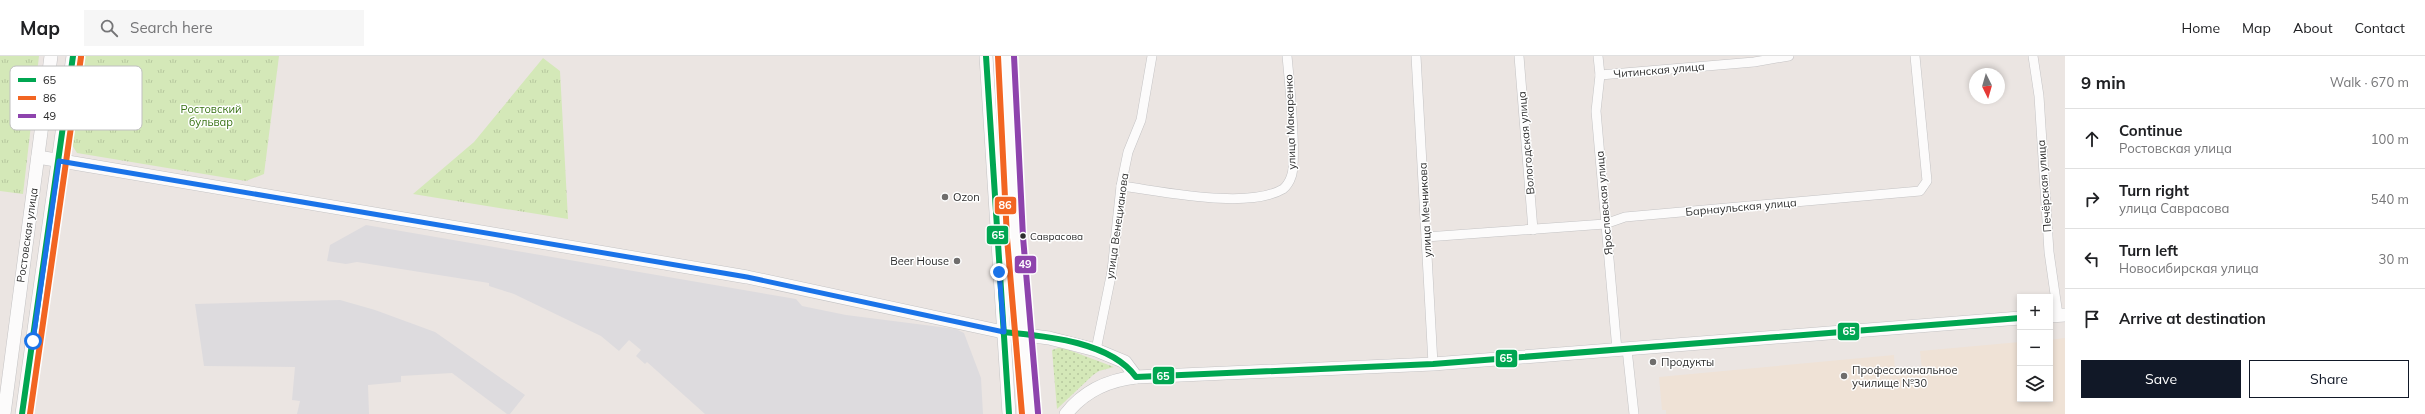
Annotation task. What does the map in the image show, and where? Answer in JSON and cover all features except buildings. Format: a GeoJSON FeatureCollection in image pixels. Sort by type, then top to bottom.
{"type":"FeatureCollection","features":[{"type":"Feature","properties":{"kind":"street","name":"Ростовская улица"},"geometry":{"type":"LineString","coordinates":[[50,66],[51,56]]}},
{"type":"Feature","properties":{"kind":"street","name":"Ростовская улица"},"geometry":{"type":"LineString","coordinates":[[72,66],[73,56]]}},
{"type":"Feature","properties":{"kind":"street"},"geometry":{"type":"LineString","coordinates":[[986,56],[1009,414]]}},
{"type":"Feature","properties":{"kind":"street"},"geometry":{"type":"LineString","coordinates":[[1006,56],[1015,238],[1030,414]]}},
{"type":"Feature","properties":{"kind":"street","name":"улица Венецианова"},"geometry":{"type":"LineString","coordinates":[[1096,350],[1112,271],[1121,186],[1128,152],[1141,120],[1152,56]]}},
{"type":"Feature","properties":{"kind":"street","name":"улица Макаренко"},"geometry":{"type":"LineString","coordinates":[[1121,186],[1225,199],[1269,195],[1284,189],[1292,176],[1292,134],[1287,56]]}},
{"type":"Feature","properties":{"kind":"street","name":"улица Мечникова"},"geometry":{"type":"LineString","coordinates":[[1416,56],[1433,364]]}},
{"type":"Feature","properties":{"kind":"street","name":"Вологодская улица"},"geometry":{"type":"LineString","coordinates":[[1519,56],[1534,230]]}},
{"type":"Feature","properties":{"kind":"street","name":"Ярославская улица"},"geometry":{"type":"LineString","coordinates":[[1598,56],[1600,75],[1596,111],[1605,224],[1622,350],[1634,414]]}},
{"type":"Feature","properties":{"kind":"street","name":"Читинская улица"},"geometry":{"type":"LineString","coordinates":[[1600,75],[1754,62],[1789,56]]}},
{"type":"Feature","properties":{"kind":"street","name":"Барнаульская улица"},"geometry":{"type":"LineString","coordinates":[[1426,237],[1605,224],[1625,217],[1920,191],[1927,181],[1915,56]]}},
{"type":"Feature","properties":{"kind":"street","name":"Печёрская улица"},"geometry":{"type":"LineString","coordinates":[[2033,56],[2039,96],[2049,252],[2058,315]]}},
{"type":"Feature","properties":{"kind":"street","name":"Ростовская улица"},"geometry":{"type":"LineString","coordinates":[[4,414],[41,130]]}},
{"type":"Feature","properties":{"kind":"street","name":"Ростовская улица"},"geometry":{"type":"LineString","coordinates":[[22,414],[63,130]]}},
{"type":"Feature","properties":{"kind":"street"},"geometry":{"type":"LineString","coordinates":[[38,157],[747,277],[1004,332],[1049,338],[1096,350],[1125,362],[1136,377]]}},
{"type":"Feature","properties":{"kind":"street"},"geometry":{"type":"LineString","coordinates":[[1066,414],[1093,390],[1116,380],[1136,377],[1433,364],[2017,318]]}},
{"type":"Feature","properties":{"kind":"shaded area"},"geometry":{"type":"Polygon","coordinates":[[[366,225],[796,299],[802,306],[846,315],[956,329],[964,333],[981,378],[983,414],[705,414],[647,362],[645,364],[636,356],[641,350],[629,340],[619,351],[601,336],[514,294],[489,286],[489,283],[357,262],[346,264],[327,261],[330,245],[366,225]]]}},
{"type":"Feature","properties":{"kind":"shaded area"},"geometry":{"type":"Polygon","coordinates":[[[340,300],[375,310],[435,332],[525,395],[510,414],[507,414],[452,373],[401,376],[401,382],[368,385],[369,414],[297,414],[300,401],[292,400],[295,367],[204,366],[195,304],[340,300]]]}},
{"type":"Feature","properties":{"kind":"shaded area","name":"Профессиональное училище №30"},"geometry":{"type":"Polygon","coordinates":[[[2065,338],[2065,414],[1666,414],[1666,410],[1662,410],[1659,377],[1894,355],[1895,372],[1922,369],[1920,351],[2017,342],[2017,402],[2053,402],[2053,340],[2065,338]]]}},
{"type":"Feature","properties":{"kind":"green space"},"geometry":{"type":"Polygon","coordinates":[[[0,56],[39,56],[38,66],[10,66],[10,130],[30,130],[23,194],[0,191],[0,56]]]}},
{"type":"Feature","properties":{"kind":"green space","name":"Ростовский бульвар"},"geometry":{"type":"Polygon","coordinates":[[[84,56],[279,56],[264,174],[246,181],[77,153],[72,145],[74,130],[142,130],[142,66],[83,66],[84,56]]]}},
{"type":"Feature","properties":{"kind":"green space"},"geometry":{"type":"Polygon","coordinates":[[[543,58],[560,71],[568,219],[413,194],[474,142],[543,58]]]}},
{"type":"Feature","properties":{"kind":"green space"},"geometry":{"type":"Polygon","coordinates":[[[1061,347],[1114,367],[1099,371],[1093,375],[1057,409],[1052,350],[1061,347]]]}},
{"type":"Feature","properties":{"kind":"transit line","name":"65"},"geometry":{"type":"LineString","coordinates":[[72,66],[73,56]]}},
{"type":"Feature","properties":{"kind":"transit line","name":"65"},"geometry":{"type":"LineString","coordinates":[[986,56],[1009,414]]}},
{"type":"Feature","properties":{"kind":"transit line","name":"86"},"geometry":{"type":"LineString","coordinates":[[998,56],[1007,238],[1022,414]]}},
{"type":"Feature","properties":{"kind":"transit line","name":"49"},"geometry":{"type":"LineString","coordinates":[[1014,56],[1023,237],[1038,413]]}},
{"type":"Feature","properties":{"kind":"transit line","name":"86"},"geometry":{"type":"LineString","coordinates":[[80,66],[81,57]]}},
{"type":"Feature","properties":{"kind":"transit line","name":"65"},"geometry":{"type":"LineString","coordinates":[[22,414],[62,130]]}},
{"type":"Feature","properties":{"kind":"transit line","name":"86"},"geometry":{"type":"LineString","coordinates":[[30,414],[71,130]]}},
{"type":"Feature","properties":{"kind":"transit line","name":"65"},"geometry":{"type":"LineString","coordinates":[[1003,332],[1075,342],[1093,348],[1110,355],[1125,365],[1136,377],[1433,364],[2017,318]]}},
{"type":"Feature","properties":{"kind":"place","name":"Ozon"},"geometry":{"type":"Point","coordinates":[945,197]}},
{"type":"Feature","properties":{"kind":"place","name":"Саврасова"},"geometry":{"type":"Point","coordinates":[1023,236]}},
{"type":"Feature","properties":{"kind":"place","name":"Beer House"},"geometry":{"type":"Point","coordinates":[957,261]}},
{"type":"Feature","properties":{"kind":"place","name":"Продукты"},"geometry":{"type":"Point","coordinates":[1653,362]}},
{"type":"Feature","properties":{"kind":"place","name":"Профессиональное училище №30"},"geometry":{"type":"Point","coordinates":[1844,376]}},
{"type":"Feature","properties":{"kind":"route"},"geometry":{"type":"LineString","coordinates":[[33,341],[59,161],[374,212],[676,264],[932,315],[1004,332],[999,272]]}}]}
